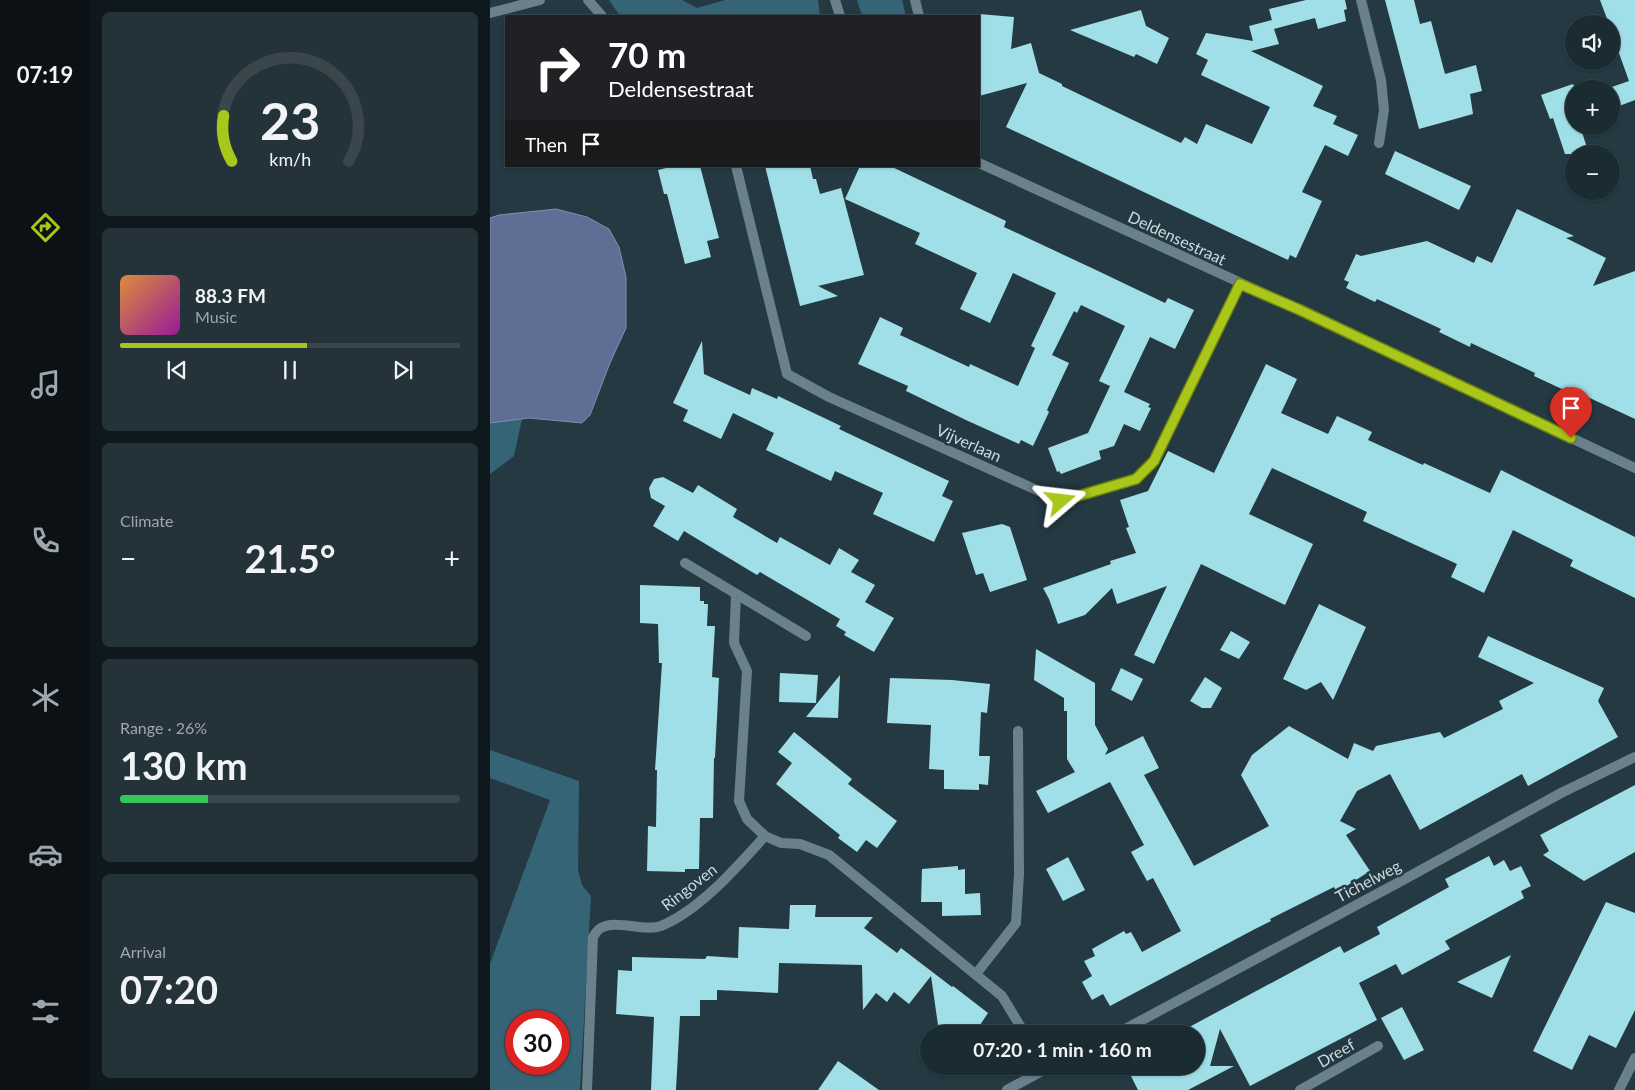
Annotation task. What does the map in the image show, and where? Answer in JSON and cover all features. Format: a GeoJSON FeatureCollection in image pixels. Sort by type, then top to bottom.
{"type":"FeatureCollection","features":[{"type":"Feature","properties":{"kind":"street"},"geometry":{"type":"LineString","coordinates":[[490,13],[540,0]]}},
{"type":"Feature","properties":{"kind":"street"},"geometry":{"type":"LineString","coordinates":[[588,0],[601,15]]}},
{"type":"Feature","properties":{"kind":"street"},"geometry":{"type":"LineString","coordinates":[[835,0],[840,15]]}},
{"type":"Feature","properties":{"kind":"street"},"geometry":{"type":"LineString","coordinates":[[915,0],[919,15]]}},
{"type":"Feature","properties":{"kind":"street"},"geometry":{"type":"LineString","coordinates":[[1361,0],[1381,80],[1384,110],[1379,143]]}},
{"type":"Feature","properties":{"kind":"street","name":"Deldensestraat"},"geometry":{"type":"LineString","coordinates":[[980,163],[1300,310],[1635,468]]}},
{"type":"Feature","properties":{"kind":"street","name":"Vijverlaan"},"geometry":{"type":"LineString","coordinates":[[736,167],[787,374],[829,397],[1061,501],[1136,479],[1154,461],[1240,284]]}},
{"type":"Feature","properties":{"kind":"street"},"geometry":{"type":"LineString","coordinates":[[685,563],[806,636]]}},
{"type":"Feature","properties":{"kind":"street"},"geometry":{"type":"LineString","coordinates":[[736,594],[734,642],[747,671],[739,800],[747,819],[765,836],[781,843],[800,844],[828,856],[1002,996],[1020,1025]]}},
{"type":"Feature","properties":{"kind":"street"},"geometry":{"type":"LineString","coordinates":[[976,974],[1016,923],[1019,874],[1018,731]]}},
{"type":"Feature","properties":{"kind":"street","name":"Tichelweg"},"geometry":{"type":"LineString","coordinates":[[1133,1025],[1562,793],[1635,757]]}},
{"type":"Feature","properties":{"kind":"street","name":"Ringoven"},"geometry":{"type":"LineString","coordinates":[[587,1090],[594,937],[600,928],[610,925],[656,928],[672,921],[712,891],[765,836]]}},
{"type":"Feature","properties":{"kind":"street","name":"Dreef"},"geometry":{"type":"LineString","coordinates":[[1307,1088],[1378,1046]]}},
{"type":"Feature","properties":{"kind":"street"},"geometry":{"type":"LineString","coordinates":[[1619,1090],[1635,1058]]}},
{"type":"Feature","properties":{"kind":"street"},"geometry":{"type":"LineString","coordinates":[[1007,1090],[1034,1075]]}},
{"type":"Feature","properties":{"kind":"shaded area"},"geometry":{"type":"Polygon","coordinates":[[[609,0],[682,0],[697,8],[725,0],[818,0],[820,15],[619,15],[609,0]]]}},
{"type":"Feature","properties":{"kind":"shaded area"},"geometry":{"type":"Polygon","coordinates":[[[857,0],[902,0],[906,15],[862,15],[857,0]]]}},
{"type":"Feature","properties":{"kind":"shaded area"},"geometry":{"type":"Polygon","coordinates":[[[556,209],[587,217],[609,229],[619,247],[626,277],[626,328],[590,415],[582,423],[529,418],[490,423],[490,218],[499,215],[556,209]]]}},
{"type":"Feature","properties":{"kind":"shaded area"},"geometry":{"type":"Polygon","coordinates":[[[522,419],[514,456],[490,474],[490,423],[522,419]]]}},
{"type":"Feature","properties":{"kind":"shaded area"},"geometry":{"type":"Polygon","coordinates":[[[490,750],[579,781],[578,870],[582,885],[591,896],[580,1090],[490,1090],[490,964],[550,800],[490,778],[490,750]]]}},
{"type":"Feature","properties":{"kind":"building"},"geometry":{"type":"Polygon","coordinates":[[[1306,0],[1345,0],[1347,9],[1344,10],[1346,21],[1318,29],[1315,18],[1274,29],[1279,44],[1251,51],[1323,86],[1313,106],[1337,116],[1333,124],[1358,135],[1348,156],[1325,145],[1302,192],[1322,201],[1296,258],[1290,255],[1288,260],[1006,127],[1027,83],[980,96],[979,14],[1014,17],[1011,49],[1031,43],[1039,73],[1062,84],[1062,86],[1181,143],[1185,137],[1197,144],[1206,124],[1252,144],[1270,107],[1201,75],[1208,60],[1196,54],[1206,33],[1253,41],[1249,26],[1272,20],[1269,9],[1306,0]]]}},
{"type":"Feature","properties":{"kind":"building"},"geometry":{"type":"Polygon","coordinates":[[[1385,0],[1414,0],[1420,24],[1431,21],[1445,74],[1476,65],[1482,91],[1470,94],[1473,114],[1419,129],[1385,0]]]}},
{"type":"Feature","properties":{"kind":"building"},"geometry":{"type":"Polygon","coordinates":[[[1600,0],[1635,0],[1635,100],[1620,106],[1620,84],[1629,81],[1620,56],[1620,15],[1606,15],[1600,0]]]}},
{"type":"Feature","properties":{"kind":"building"},"geometry":{"type":"Polygon","coordinates":[[[1141,10],[1146,26],[1169,38],[1157,64],[1136,54],[1134,57],[1070,30],[1141,10]]]}},
{"type":"Feature","properties":{"kind":"building"},"geometry":{"type":"Polygon","coordinates":[[[1565,87],[1565,135],[1583,135],[1586,145],[1565,145],[1565,154],[1553,118],[1550,119],[1541,95],[1565,87]]]}},
{"type":"Feature","properties":{"kind":"building"},"geometry":{"type":"Polygon","coordinates":[[[1395,151],[1471,186],[1459,210],[1385,174],[1395,151]]]}},
{"type":"Feature","properties":{"kind":"building"},"geometry":{"type":"Polygon","coordinates":[[[670,167],[700,167],[719,238],[707,241],[711,257],[685,264],[667,194],[664,194],[658,170],[670,167]]]}},
{"type":"Feature","properties":{"kind":"building"},"geometry":{"type":"Polygon","coordinates":[[[765,167],[810,167],[820,194],[841,188],[864,275],[818,286],[838,296],[800,306],[765,167]]]}},
{"type":"Feature","properties":{"kind":"building"},"geometry":{"type":"Polygon","coordinates":[[[860,167],[892,167],[1006,221],[1004,227],[1165,303],[1168,298],[1194,310],[1175,349],[1150,337],[1124,392],[1150,404],[1148,407],[1151,408],[1140,431],[1124,424],[1114,446],[1099,451],[1101,459],[1061,474],[1059,471],[1057,472],[1048,448],[1088,433],[1110,386],[1099,381],[1125,326],[1081,305],[1077,313],[1074,311],[1052,355],[1069,363],[1033,446],[1021,440],[1019,444],[968,421],[906,391],[908,386],[858,364],[880,317],[903,328],[900,335],[969,367],[970,364],[1018,386],[1035,348],[1031,346],[1056,293],[1013,273],[990,323],[960,309],[977,273],[915,244],[920,233],[845,199],[860,167]]]}},
{"type":"Feature","properties":{"kind":"building"},"geometry":{"type":"Polygon","coordinates":[[[1517,209],[1574,236],[1566,238],[1606,258],[1593,286],[1635,271],[1635,419],[1566,387],[1564,390],[1534,376],[1535,373],[1471,343],[1470,347],[1439,332],[1441,329],[1377,299],[1375,302],[1346,288],[1349,282],[1344,280],[1356,254],[1361,256],[1427,241],[1474,263],[1477,256],[1492,263],[1517,209]]]}},
{"type":"Feature","properties":{"kind":"building"},"geometry":{"type":"Polygon","coordinates":[[[702,341],[704,374],[750,395],[752,388],[777,399],[778,396],[841,426],[839,429],[949,481],[942,496],[953,501],[934,542],[873,514],[883,493],[835,471],[831,481],[766,450],[774,433],[733,413],[721,439],[683,421],[688,410],[673,403],[702,341]]]}},
{"type":"Feature","properties":{"kind":"building"},"geometry":{"type":"Polygon","coordinates":[[[1266,364],[1297,379],[1281,413],[1328,434],[1337,416],[1372,432],[1368,440],[1490,493],[1501,470],[1635,537],[1635,598],[1570,566],[1573,560],[1513,530],[1484,593],[1451,577],[1457,564],[1363,521],[1367,512],[1272,468],[1249,514],[1313,544],[1285,605],[1201,564],[1154,664],[1134,655],[1167,586],[1117,604],[1112,588],[1085,615],[1058,624],[1043,588],[1111,564],[1110,561],[1136,553],[1126,528],[1129,527],[1120,500],[1148,491],[1168,451],[1214,473],[1266,364]]]}},
{"type":"Feature","properties":{"kind":"building"},"geometry":{"type":"Polygon","coordinates":[[[663,477],[693,493],[698,485],[737,509],[733,517],[777,543],[780,537],[830,565],[839,548],[859,560],[851,572],[875,585],[865,602],[894,618],[874,652],[844,635],[846,632],[836,626],[840,619],[760,572],[757,575],[684,531],[678,541],[653,526],[665,506],[651,498],[649,488],[654,479],[663,477]]]}},
{"type":"Feature","properties":{"kind":"building"},"geometry":{"type":"Polygon","coordinates":[[[1002,524],[1010,527],[1027,580],[990,592],[983,573],[976,575],[962,533],[1002,524]]]}},
{"type":"Feature","properties":{"kind":"building"},"geometry":{"type":"Polygon","coordinates":[[[640,585],[700,587],[700,601],[708,604],[707,626],[715,626],[712,677],[719,678],[714,758],[713,818],[700,818],[699,869],[685,869],[685,872],[647,871],[648,826],[656,827],[657,770],[655,770],[662,663],[659,663],[658,624],[640,623],[640,585]]]}},
{"type":"Feature","properties":{"kind":"building"},"geometry":{"type":"Polygon","coordinates":[[[1319,604],[1366,627],[1333,700],[1321,682],[1306,690],[1283,679],[1319,604]]]}},
{"type":"Feature","properties":{"kind":"building"},"geometry":{"type":"Polygon","coordinates":[[[1231,631],[1250,642],[1239,659],[1220,650],[1231,631]]]}},
{"type":"Feature","properties":{"kind":"building"},"geometry":{"type":"Polygon","coordinates":[[[1488,636],[1604,688],[1598,701],[1618,737],[1528,786],[1522,774],[1420,830],[1390,774],[1357,791],[1340,821],[1356,829],[1346,835],[1370,871],[1337,892],[1334,887],[1270,919],[1271,921],[1110,1006],[1103,994],[1092,1000],[1082,982],[1092,976],[1084,961],[1095,956],[1092,949],[1124,931],[1126,934],[1131,932],[1142,952],[1181,931],[1153,878],[1147,881],[1131,852],[1144,845],[1110,782],[1048,813],[1036,791],[1075,772],[1067,759],[1067,711],[1064,711],[1064,698],[1034,680],[1036,649],[1095,683],[1095,725],[1108,749],[1105,755],[1143,736],[1159,768],[1144,775],[1194,866],[1269,826],[1241,775],[1252,755],[1289,726],[1348,759],[1354,743],[1373,751],[1376,746],[1440,732],[1444,738],[1503,709],[1499,701],[1534,683],[1478,657],[1488,636]]]}},
{"type":"Feature","properties":{"kind":"building"},"geometry":{"type":"Polygon","coordinates":[[[1121,668],[1143,679],[1132,701],[1111,690],[1121,668]]]}},
{"type":"Feature","properties":{"kind":"building"},"geometry":{"type":"Polygon","coordinates":[[[780,673],[818,675],[816,703],[779,702],[780,673]]]}},
{"type":"Feature","properties":{"kind":"building"},"geometry":{"type":"Polygon","coordinates":[[[840,675],[838,718],[806,717],[840,675]]]}},
{"type":"Feature","properties":{"kind":"building"},"geometry":{"type":"Polygon","coordinates":[[[1205,677],[1222,688],[1211,708],[1202,708],[1190,701],[1205,677]]]}},
{"type":"Feature","properties":{"kind":"building"},"geometry":{"type":"Polygon","coordinates":[[[890,678],[952,680],[990,684],[987,713],[981,712],[979,756],[990,756],[988,785],[979,784],[979,790],[944,789],[944,770],[929,769],[931,725],[887,723],[890,678]]]}},
{"type":"Feature","properties":{"kind":"building"},"geometry":{"type":"Polygon","coordinates":[[[794,732],[852,779],[848,784],[897,821],[877,848],[866,840],[857,852],[838,838],[840,835],[776,784],[792,763],[778,752],[794,732]]]}},
{"type":"Feature","properties":{"kind":"building"},"geometry":{"type":"Polygon","coordinates":[[[1635,785],[1635,852],[1584,881],[1543,855],[1549,851],[1540,835],[1635,785]]]}},
{"type":"Feature","properties":{"kind":"building"},"geometry":{"type":"Polygon","coordinates":[[[1489,856],[1494,866],[1504,860],[1510,871],[1521,866],[1531,886],[1521,891],[1524,898],[1445,941],[1450,949],[1402,975],[1396,964],[1359,983],[1377,1020],[1250,1086],[1220,1029],[1210,1066],[1234,1066],[1188,1090],[1138,1090],[1130,1075],[1205,1075],[1205,1025],[1193,1025],[1340,946],[1344,953],[1380,934],[1377,927],[1449,887],[1445,879],[1489,856]]]}},
{"type":"Feature","properties":{"kind":"building"},"geometry":{"type":"Polygon","coordinates":[[[1068,857],[1085,890],[1063,901],[1046,869],[1068,857]]]}},
{"type":"Feature","properties":{"kind":"building"},"geometry":{"type":"Polygon","coordinates":[[[958,866],[958,870],[965,869],[965,894],[980,893],[981,915],[942,916],[942,902],[921,902],[922,869],[958,866]]]}},
{"type":"Feature","properties":{"kind":"building"},"geometry":{"type":"Polygon","coordinates":[[[1606,902],[1635,913],[1635,1010],[1616,1048],[1589,1035],[1572,1070],[1533,1051],[1606,902]]]}},
{"type":"Feature","properties":{"kind":"building"},"geometry":{"type":"Polygon","coordinates":[[[790,905],[816,905],[815,917],[873,917],[864,928],[897,953],[901,948],[988,1013],[980,1025],[938,1025],[931,976],[909,1004],[894,992],[887,1002],[876,993],[863,1010],[862,965],[779,963],[778,993],[717,990],[717,1000],[700,1000],[700,1016],[680,1016],[676,1090],[651,1090],[654,1017],[616,1014],[618,970],[632,971],[632,957],[705,959],[707,956],[738,958],[739,927],[789,929],[790,905]]]}},
{"type":"Feature","properties":{"kind":"building"},"geometry":{"type":"Polygon","coordinates":[[[1511,955],[1492,998],[1457,982],[1511,955]]]}},
{"type":"Feature","properties":{"kind":"building"},"geometry":{"type":"Polygon","coordinates":[[[1402,1007],[1424,1050],[1404,1060],[1381,1018],[1402,1007]]]}},
{"type":"Feature","properties":{"kind":"building"},"geometry":{"type":"Polygon","coordinates":[[[838,1061],[879,1090],[818,1090],[838,1061]]]}},
{"type":"Feature","properties":{"kind":"route"},"geometry":{"type":"LineString","coordinates":[[1061,501],[1136,479],[1154,461],[1240,284],[1300,310],[1571,438]]}}]}
